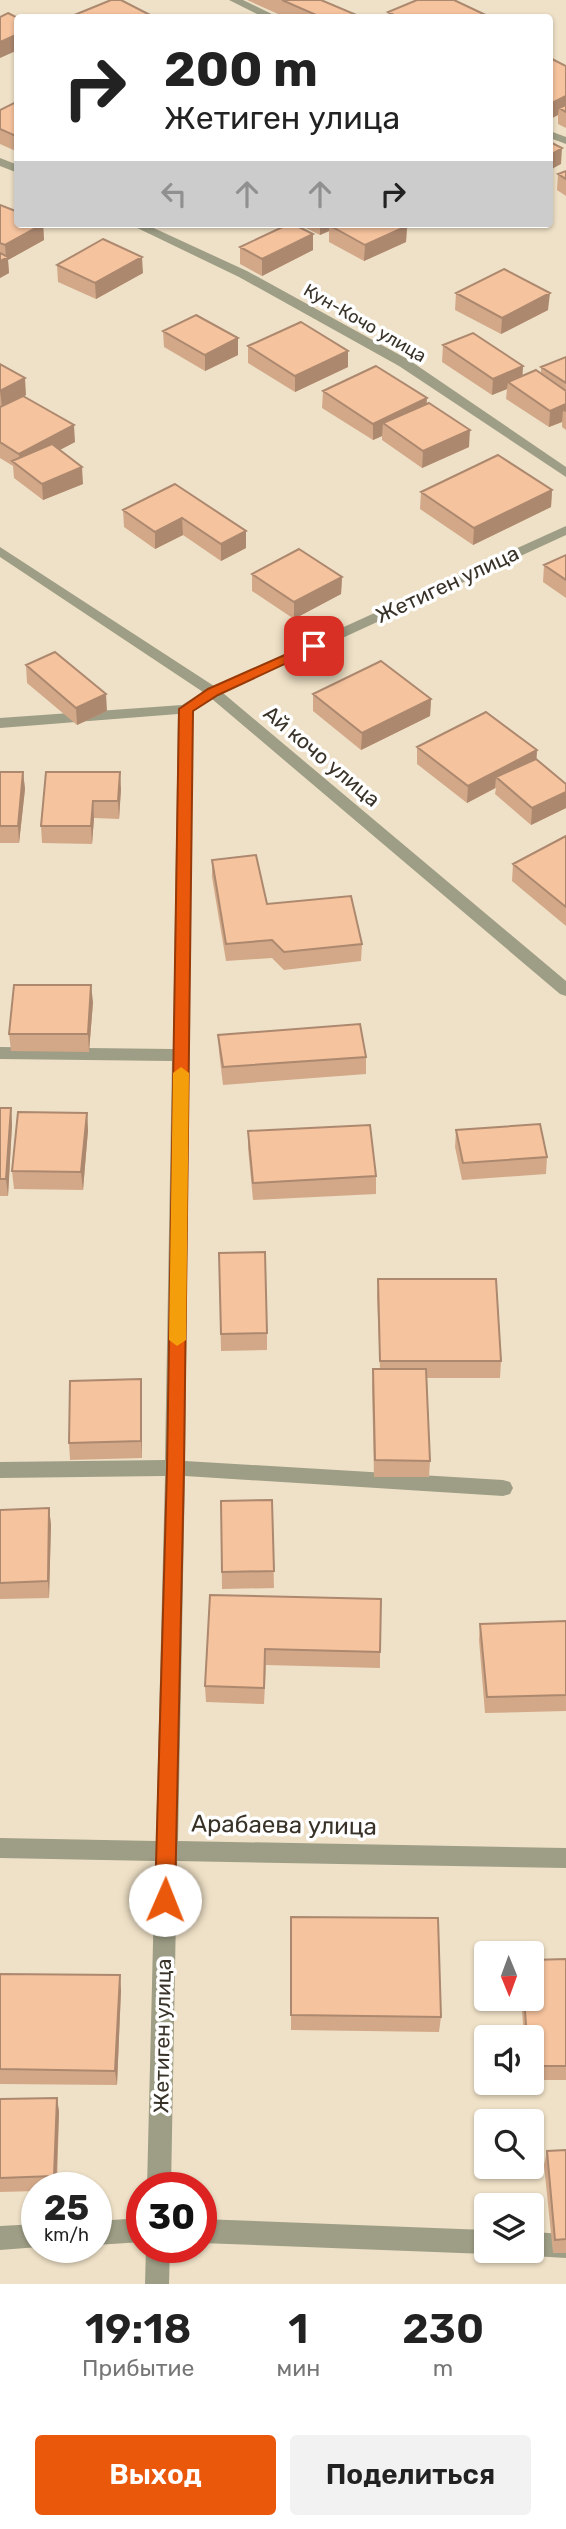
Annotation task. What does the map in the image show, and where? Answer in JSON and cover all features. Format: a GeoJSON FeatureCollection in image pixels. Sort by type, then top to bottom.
{"type":"FeatureCollection","features":[{"type":"Feature","properties":{"kind":"street"},"geometry":{"type":"LineString","coordinates":[[234,0],[266,14]]}},
{"type":"Feature","properties":{"kind":"street","name":"Кун-Кочо улица"},"geometry":{"type":"LineString","coordinates":[[144,228],[243,274],[404,363],[566,473]]}},
{"type":"Feature","properties":{"kind":"street","name":"Жетиген улица"},"geometry":{"type":"LineString","coordinates":[[159,2172],[175,1468],[186,709],[213,692],[566,530]]}},
{"type":"Feature","properties":{"kind":"street","name":"Ай кочо улица"},"geometry":{"type":"LineString","coordinates":[[0,551],[213,692],[566,990]]}},
{"type":"Feature","properties":{"kind":"street"},"geometry":{"type":"LineString","coordinates":[[0,723],[186,709]]}},
{"type":"Feature","properties":{"kind":"street"},"geometry":{"type":"LineString","coordinates":[[0,1053],[181,1055]]}},
{"type":"Feature","properties":{"kind":"street"},"geometry":{"type":"LineString","coordinates":[[0,1470],[175,1468],[503,1488]]}},
{"type":"Feature","properties":{"kind":"street","name":"Арабаева улица"},"geometry":{"type":"LineString","coordinates":[[0,1848],[166,1848],[566,1858]]}},
{"type":"Feature","properties":{"kind":"street"},"geometry":{"type":"LineString","coordinates":[[217,2232],[474,2242]]}},
{"type":"Feature","properties":{"kind":"street"},"geometry":{"type":"LineString","coordinates":[[0,2238],[21,2237]]}},
{"type":"Feature","properties":{"kind":"street"},"geometry":{"type":"LineString","coordinates":[[544,2245],[566,2246]]}},
{"type":"Feature","properties":{"kind":"street"},"geometry":{"type":"LineString","coordinates":[[157,2284],[158,2263]]}},
{"type":"Feature","properties":{"kind":"building"},"geometry":{"type":"Polygon","coordinates":[[[111,0],[121,0],[148,14],[77,14],[111,0]]]}},
{"type":"Feature","properties":{"kind":"building"},"geometry":{"type":"Polygon","coordinates":[[[282,0],[321,0],[354,14],[314,14],[282,0]]]}},
{"type":"Feature","properties":{"kind":"building"},"geometry":{"type":"Polygon","coordinates":[[[417,0],[454,0],[484,14],[392,14],[388,12],[417,0]]]}},
{"type":"Feature","properties":{"kind":"building"},"geometry":{"type":"Polygon","coordinates":[[[8,13],[14,16],[14,36],[0,42],[0,17],[8,13]]]}},
{"type":"Feature","properties":{"kind":"building"},"geometry":{"type":"Polygon","coordinates":[[[553,60],[566,66],[566,96],[553,102],[553,60]]]}},
{"type":"Feature","properties":{"kind":"building"},"geometry":{"type":"Polygon","coordinates":[[[14,103],[14,135],[0,129],[0,110],[14,103]]]}},
{"type":"Feature","properties":{"kind":"building"},"geometry":{"type":"Polygon","coordinates":[[[553,144],[562,148],[553,153],[553,144]]]}},
{"type":"Feature","properties":{"kind":"building"},"geometry":{"type":"Polygon","coordinates":[[[566,171],[566,179],[558,174],[566,171]]]}},
{"type":"Feature","properties":{"kind":"building"},"geometry":{"type":"Polygon","coordinates":[[[0,205],[14,210],[14,228],[36,228],[5,245],[0,243],[0,205]]]}},
{"type":"Feature","properties":{"kind":"building"},"geometry":{"type":"Polygon","coordinates":[[[280,228],[301,228],[313,234],[262,259],[240,247],[280,228]]]}},
{"type":"Feature","properties":{"kind":"building"},"geometry":{"type":"Polygon","coordinates":[[[334,228],[403,228],[365,245],[334,228]]]}},
{"type":"Feature","properties":{"kind":"building"},"geometry":{"type":"Polygon","coordinates":[[[103,239],[142,257],[95,283],[57,265],[103,239]]]}},
{"type":"Feature","properties":{"kind":"building"},"geometry":{"type":"Polygon","coordinates":[[[0,253],[8,257],[0,261],[0,253]]]}},
{"type":"Feature","properties":{"kind":"building"},"geometry":{"type":"Polygon","coordinates":[[[504,269],[550,293],[502,318],[456,293],[504,269]]]}},
{"type":"Feature","properties":{"kind":"building"},"geometry":{"type":"Polygon","coordinates":[[[196,315],[238,338],[205,355],[163,331],[196,315]]]}},
{"type":"Feature","properties":{"kind":"building"},"geometry":{"type":"Polygon","coordinates":[[[301,322],[348,351],[295,376],[248,346],[301,322]]]}},
{"type":"Feature","properties":{"kind":"building"},"geometry":{"type":"Polygon","coordinates":[[[473,333],[523,366],[493,379],[443,345],[473,333]]]}},
{"type":"Feature","properties":{"kind":"building"},"geometry":{"type":"Polygon","coordinates":[[[566,357],[566,383],[541,367],[566,357]]]}},
{"type":"Feature","properties":{"kind":"building"},"geometry":{"type":"Polygon","coordinates":[[[0,364],[25,378],[0,391],[0,364]]]}},
{"type":"Feature","properties":{"kind":"building"},"geometry":{"type":"Polygon","coordinates":[[[376,366],[427,398],[373,424],[323,391],[376,366]]]}},
{"type":"Feature","properties":{"kind":"building"},"geometry":{"type":"Polygon","coordinates":[[[536,370],[566,391],[566,404],[550,411],[508,382],[536,370]]]}},
{"type":"Feature","properties":{"kind":"building"},"geometry":{"type":"Polygon","coordinates":[[[23,396],[74,425],[19,454],[0,442],[0,407],[23,396]]]}},
{"type":"Feature","properties":{"kind":"building"},"geometry":{"type":"Polygon","coordinates":[[[429,403],[470,430],[423,451],[383,423],[429,403]]]}},
{"type":"Feature","properties":{"kind":"building"},"geometry":{"type":"Polygon","coordinates":[[[52,444],[82,467],[42,484],[12,461],[52,444]]]}},
{"type":"Feature","properties":{"kind":"building"},"geometry":{"type":"Polygon","coordinates":[[[498,455],[552,490],[474,528],[421,492],[498,455]]]}},
{"type":"Feature","properties":{"kind":"building"},"geometry":{"type":"Polygon","coordinates":[[[175,484],[246,531],[221,544],[182,518],[155,532],[123,510],[175,484]]]}},
{"type":"Feature","properties":{"kind":"building"},"geometry":{"type":"Polygon","coordinates":[[[299,549],[342,577],[294,602],[252,574],[299,549]]]}},
{"type":"Feature","properties":{"kind":"building"},"geometry":{"type":"Polygon","coordinates":[[[566,555],[566,580],[544,565],[566,555]]]}},
{"type":"Feature","properties":{"kind":"building"},"geometry":{"type":"Polygon","coordinates":[[[55,652],[106,694],[76,708],[26,665],[55,652]]]}},
{"type":"Feature","properties":{"kind":"building"},"geometry":{"type":"Polygon","coordinates":[[[381,661],[431,699],[362,733],[313,694],[381,661]]]}},
{"type":"Feature","properties":{"kind":"building"},"geometry":{"type":"Polygon","coordinates":[[[486,712],[537,750],[468,786],[417,747],[486,712]]]}},
{"type":"Feature","properties":{"kind":"building"},"geometry":{"type":"Polygon","coordinates":[[[536,759],[566,784],[566,792],[532,808],[496,777],[536,759]]]}},
{"type":"Feature","properties":{"kind":"building"},"geometry":{"type":"Polygon","coordinates":[[[0,772],[23,772],[18,826],[0,826],[0,772]]]}},
{"type":"Feature","properties":{"kind":"building"},"geometry":{"type":"Polygon","coordinates":[[[46,772],[120,772],[118,801],[93,801],[91,826],[41,826],[46,772]]]}},
{"type":"Feature","properties":{"kind":"building"},"geometry":{"type":"Polygon","coordinates":[[[566,836],[566,907],[513,864],[566,836]]]}},
{"type":"Feature","properties":{"kind":"building"},"geometry":{"type":"Polygon","coordinates":[[[256,855],[267,904],[351,896],[362,944],[284,952],[272,940],[226,944],[212,860],[256,855]]]}},
{"type":"Feature","properties":{"kind":"building"},"geometry":{"type":"Polygon","coordinates":[[[14,985],[91,985],[88,1034],[9,1034],[14,985]]]}},
{"type":"Feature","properties":{"kind":"building"},"geometry":{"type":"Polygon","coordinates":[[[360,1024],[366,1057],[223,1067],[218,1035],[360,1024]]]}},
{"type":"Feature","properties":{"kind":"building"},"geometry":{"type":"Polygon","coordinates":[[[0,1108],[11,1108],[6,1179],[0,1179],[0,1108]]]}},
{"type":"Feature","properties":{"kind":"building"},"geometry":{"type":"Polygon","coordinates":[[[18,1112],[87,1113],[81,1172],[12,1171],[18,1112]]]}},
{"type":"Feature","properties":{"kind":"building"},"geometry":{"type":"Polygon","coordinates":[[[540,1124],[547,1157],[463,1163],[456,1130],[540,1124]]]}},
{"type":"Feature","properties":{"kind":"building"},"geometry":{"type":"Polygon","coordinates":[[[370,1125],[376,1176],[253,1183],[248,1131],[370,1125]]]}},
{"type":"Feature","properties":{"kind":"building"},"geometry":{"type":"Polygon","coordinates":[[[265,1252],[267,1333],[221,1334],[219,1253],[265,1252]]]}},
{"type":"Feature","properties":{"kind":"building"},"geometry":{"type":"Polygon","coordinates":[[[378,1279],[496,1279],[501,1361],[380,1361],[378,1279]]]}},
{"type":"Feature","properties":{"kind":"building"},"geometry":{"type":"Polygon","coordinates":[[[373,1369],[426,1369],[430,1461],[375,1460],[373,1369]]]}},
{"type":"Feature","properties":{"kind":"building"},"geometry":{"type":"Polygon","coordinates":[[[141,1379],[141,1441],[69,1443],[70,1381],[141,1379]]]}},
{"type":"Feature","properties":{"kind":"building"},"geometry":{"type":"Polygon","coordinates":[[[272,1500],[274,1571],[222,1572],[221,1501],[272,1500]]]}},
{"type":"Feature","properties":{"kind":"building"},"geometry":{"type":"Polygon","coordinates":[[[49,1508],[48,1581],[0,1583],[0,1510],[49,1508]]]}},
{"type":"Feature","properties":{"kind":"building"},"geometry":{"type":"Polygon","coordinates":[[[210,1595],[381,1599],[380,1652],[265,1649],[264,1688],[205,1686],[210,1595]]]}},
{"type":"Feature","properties":{"kind":"building"},"geometry":{"type":"Polygon","coordinates":[[[566,1621],[566,1695],[487,1697],[480,1624],[566,1621]]]}},
{"type":"Feature","properties":{"kind":"building"},"geometry":{"type":"Polygon","coordinates":[[[291,1917],[438,1918],[441,2017],[291,2015],[291,1917]]]}},
{"type":"Feature","properties":{"kind":"building"},"geometry":{"type":"Polygon","coordinates":[[[566,1959],[566,2066],[544,2066],[544,2025],[526,2025],[525,2011],[544,2011],[544,1960],[566,1959]]]}},
{"type":"Feature","properties":{"kind":"building"},"geometry":{"type":"Polygon","coordinates":[[[0,1974],[120,1975],[115,2071],[0,2069],[0,1974]]]}},
{"type":"Feature","properties":{"kind":"building"},"geometry":{"type":"Polygon","coordinates":[[[57,2098],[54,2172],[21,2172],[21,2177],[0,2178],[0,2099],[57,2098]]]}},
{"type":"Feature","properties":{"kind":"building"},"geometry":{"type":"Polygon","coordinates":[[[566,2150],[566,2239],[555,2240],[547,2151],[566,2150]]]}},
{"type":"Feature","properties":{"kind":"slow traffic"},"geometry":{"type":"LineString","coordinates":[[177,1340],[181,1073]]}},
{"type":"Feature","properties":{"kind":"route"},"geometry":{"type":"LineString","coordinates":[[165,1900],[175,1468],[186,709],[213,692],[314,646]]}}]}
